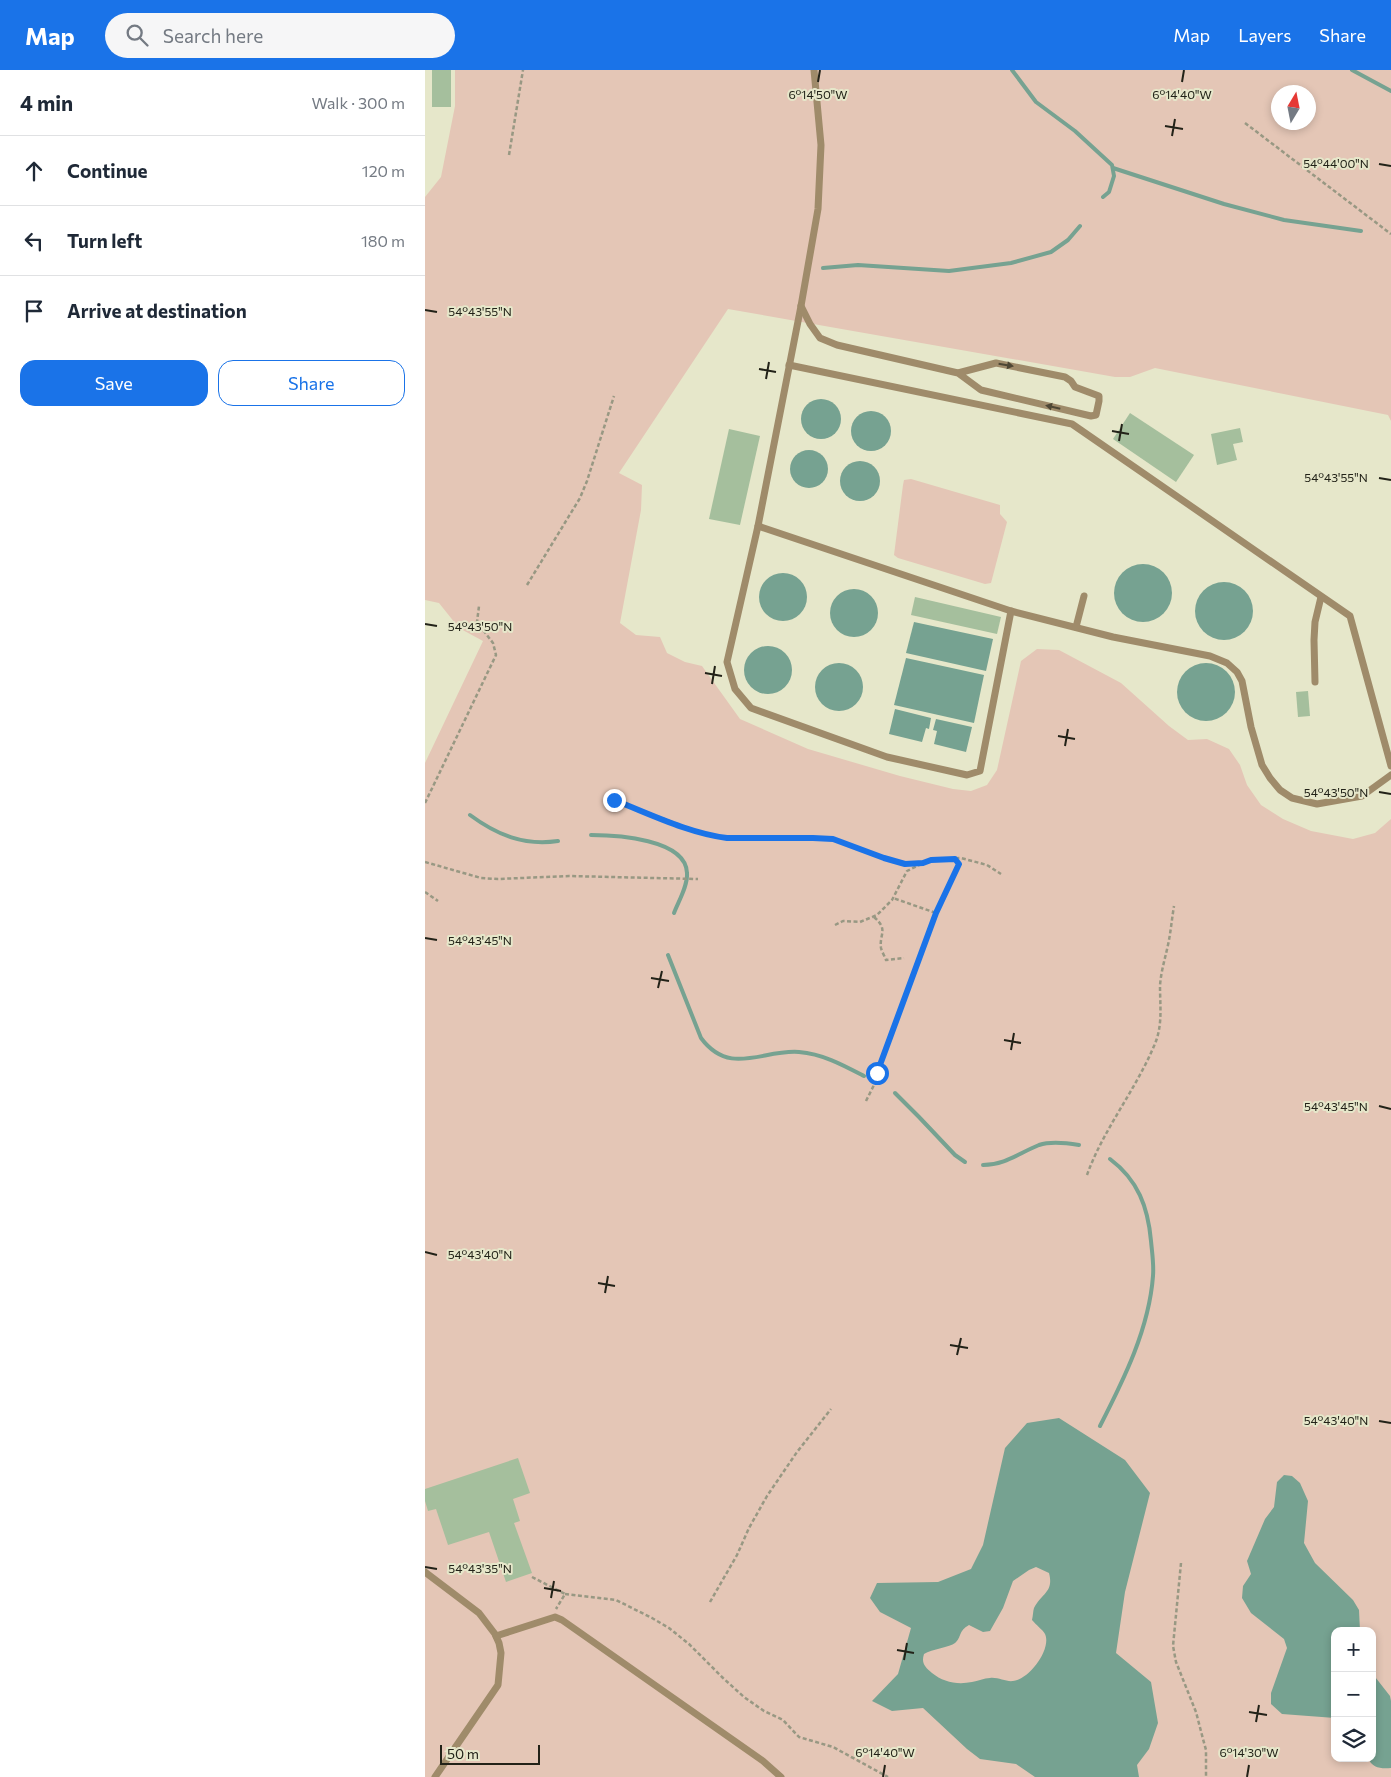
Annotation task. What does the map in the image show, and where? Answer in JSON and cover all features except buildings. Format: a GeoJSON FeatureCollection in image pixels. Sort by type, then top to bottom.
{"type":"FeatureCollection","features":[{"type":"Feature","properties":{"kind":"lane"},"geometry":{"type":"LineString","coordinates":[[814,70],[821,145],[818,210],[758,526],[727,662],[735,689],[751,708],[887,758],[967,775],[981,770],[1011,611]]}},
{"type":"Feature","properties":{"kind":"lane"},"geometry":{"type":"LineString","coordinates":[[801,306],[820,338],[837,345],[958,373],[981,390],[1091,416],[1096,415],[1099,396],[1075,387],[1065,377],[996,363],[958,373]]}},
{"type":"Feature","properties":{"kind":"lane"},"geometry":{"type":"LineString","coordinates":[[789,365],[1072,424],[1350,616],[1391,766]]}},
{"type":"Feature","properties":{"kind":"lane"},"geometry":{"type":"LineString","coordinates":[[758,526],[1011,611],[1113,637],[1210,656],[1227,663],[1237,672],[1242,681],[1251,727],[1262,765],[1280,790],[1292,798],[1317,804],[1362,796],[1391,775]]}},
{"type":"Feature","properties":{"kind":"lane"},"geometry":{"type":"LineString","coordinates":[[1076,627],[1084,596]]}},
{"type":"Feature","properties":{"kind":"lane"},"geometry":{"type":"LineString","coordinates":[[1315,682],[1313,640],[1321,597]]}},
{"type":"Feature","properties":{"kind":"lane"},"geometry":{"type":"LineString","coordinates":[[425,1572],[479,1613],[496,1636],[501,1653],[498,1685],[435,1777]]}},
{"type":"Feature","properties":{"kind":"lane"},"geometry":{"type":"LineString","coordinates":[[496,1636],[550,1618],[555,1617],[562,1620],[763,1761],[781,1777]]}},
{"type":"Feature","properties":{"kind":"path"},"geometry":{"type":"LineString","coordinates":[[509,155],[523,70]]}},
{"type":"Feature","properties":{"kind":"path"},"geometry":{"type":"LineString","coordinates":[[1245,123],[1391,234]]}},
{"type":"Feature","properties":{"kind":"path"},"geometry":{"type":"LineString","coordinates":[[527,585],[580,498],[614,396]]}},
{"type":"Feature","properties":{"kind":"path"},"geometry":{"type":"LineString","coordinates":[[425,803],[496,655],[493,643],[477,622],[479,606]]}},
{"type":"Feature","properties":{"kind":"path"},"geometry":{"type":"LineString","coordinates":[[614,800],[715,837],[833,839],[905,864],[923,863]]}},
{"type":"Feature","properties":{"kind":"path"},"geometry":{"type":"LineString","coordinates":[[835,925],[843,921],[860,922],[877,915],[893,898],[907,871],[931,860],[961,858],[987,865],[1001,874]]}},
{"type":"Feature","properties":{"kind":"path"},"geometry":{"type":"LineString","coordinates":[[866,1101],[876,1081],[877,1073],[936,913],[959,864],[955,859]]}},
{"type":"Feature","properties":{"kind":"path"},"geometry":{"type":"LineString","coordinates":[[425,862],[481,878],[569,876],[697,879]]}},
{"type":"Feature","properties":{"kind":"path"},"geometry":{"type":"LineString","coordinates":[[425,892],[438,901]]}},
{"type":"Feature","properties":{"kind":"path"},"geometry":{"type":"LineString","coordinates":[[893,898],[936,913]]}},
{"type":"Feature","properties":{"kind":"path"},"geometry":{"type":"LineString","coordinates":[[1087,1175],[1096,1150],[1106,1136],[1155,1045],[1161,1024],[1160,986],[1174,906]]}},
{"type":"Feature","properties":{"kind":"path"},"geometry":{"type":"LineString","coordinates":[[874,917],[881,922],[883,934],[881,948],[886,960],[904,958]]}},
{"type":"Feature","properties":{"kind":"path"},"geometry":{"type":"LineString","coordinates":[[710,1602],[737,1555],[749,1528],[767,1496],[797,1452],[831,1409]]}},
{"type":"Feature","properties":{"kind":"path"},"geometry":{"type":"LineString","coordinates":[[1181,1563],[1173,1646],[1176,1662],[1196,1712],[1203,1738],[1206,1750],[1206,1777]]}},
{"type":"Feature","properties":{"kind":"path"},"geometry":{"type":"LineString","coordinates":[[532,1577],[565,1594],[617,1600],[652,1618],[669,1628],[689,1644],[744,1697],[764,1711],[783,1720],[799,1737],[833,1747],[888,1777]]}},
{"type":"Feature","properties":{"kind":"path"},"geometry":{"type":"LineString","coordinates":[[550,1618],[565,1594]]}},
{"type":"Feature","properties":{"kind":"shaded area"},"geometry":{"type":"Polygon","coordinates":[[[455,70],[1391,70],[1391,421],[1388,415],[1155,368],[1130,377],[1115,377],[728,309],[619,473],[642,485],[641,510],[620,623],[636,635],[660,637],[667,653],[685,662],[702,666],[740,719],[808,749],[900,776],[953,789],[971,791],[987,785],[997,770],[1021,661],[1037,649],[1059,650],[1121,683],[1169,726],[1188,740],[1207,739],[1229,749],[1240,765],[1247,785],[1261,805],[1283,819],[1311,831],[1353,839],[1375,833],[1391,819],[1391,1777],[425,1777],[425,763],[483,641],[459,628],[439,603],[425,600],[425,197],[441,177],[455,106],[455,70]]]}},
{"type":"Feature","properties":{"kind":"shaded area"},"geometry":{"type":"Polygon","coordinates":[[[821,399],[835,405],[841,419],[835,433],[821,439],[807,433],[801,419],[807,405],[821,399]]]}},
{"type":"Feature","properties":{"kind":"shaded area"},"geometry":{"type":"Polygon","coordinates":[[[871,411],[885,417],[891,431],[885,445],[871,451],[857,445],[851,431],[857,417],[871,411]]]}},
{"type":"Feature","properties":{"kind":"shaded area"},"geometry":{"type":"Polygon","coordinates":[[[809,450],[823,455],[828,469],[823,483],[809,488],[795,483],[790,469],[795,455],[809,450]]]}},
{"type":"Feature","properties":{"kind":"shaded area"},"geometry":{"type":"Polygon","coordinates":[[[860,461],[874,467],[880,481],[874,495],[860,501],[846,495],[840,481],[846,467],[860,461]]]}},
{"type":"Feature","properties":{"kind":"shaded area"},"geometry":{"type":"Polygon","coordinates":[[[911,479],[1000,505],[1000,514],[1007,522],[991,583],[985,584],[898,558],[894,555],[904,480],[911,479]]]}},
{"type":"Feature","properties":{"kind":"shaded area"},"geometry":{"type":"Polygon","coordinates":[[[1143,564],[1154,566],[1167,577],[1172,593],[1170,604],[1159,617],[1143,622],[1132,620],[1119,609],[1114,593],[1116,582],[1127,569],[1143,564]]]}},
{"type":"Feature","properties":{"kind":"shaded area"},"geometry":{"type":"Polygon","coordinates":[[[783,573],[792,575],[800,580],[805,588],[807,597],[805,606],[800,614],[792,619],[783,621],[774,619],[766,614],[761,606],[759,597],[761,588],[766,580],[774,575],[783,573]]]}},
{"type":"Feature","properties":{"kind":"shaded area"},"geometry":{"type":"Polygon","coordinates":[[[1224,582],[1235,584],[1248,595],[1253,611],[1251,622],[1240,635],[1224,640],[1213,638],[1200,627],[1195,611],[1197,600],[1208,587],[1224,582]]]}},
{"type":"Feature","properties":{"kind":"shaded area"},"geometry":{"type":"Polygon","coordinates":[[[854,589],[863,591],[871,596],[876,604],[878,613],[876,622],[871,630],[863,635],[854,637],[845,635],[837,630],[832,622],[830,613],[832,604],[837,596],[845,591],[854,589]]]}},
{"type":"Feature","properties":{"kind":"shaded area"},"geometry":{"type":"Polygon","coordinates":[[[914,622],[993,639],[986,671],[906,653],[914,622]]]}},
{"type":"Feature","properties":{"kind":"shaded area"},"geometry":{"type":"Polygon","coordinates":[[[768,646],[777,648],[785,653],[790,661],[792,670],[790,679],[785,687],[777,692],[768,694],[759,692],[751,687],[746,679],[744,670],[746,661],[751,653],[759,648],[768,646]]]}},
{"type":"Feature","properties":{"kind":"shaded area"},"geometry":{"type":"Polygon","coordinates":[[[906,658],[984,675],[974,723],[894,705],[906,658]]]}},
{"type":"Feature","properties":{"kind":"shaded area"},"geometry":{"type":"Polygon","coordinates":[[[839,663],[848,665],[856,670],[861,678],[863,687],[861,696],[856,704],[848,709],[839,711],[830,709],[822,704],[817,696],[815,687],[817,678],[822,670],[830,665],[839,663]]]}},
{"type":"Feature","properties":{"kind":"shaded area"},"geometry":{"type":"Polygon","coordinates":[[[1206,663],[1217,665],[1230,676],[1235,692],[1233,703],[1222,716],[1206,721],[1195,719],[1182,708],[1177,692],[1179,681],[1190,668],[1206,663]]]}},
{"type":"Feature","properties":{"kind":"shaded area"},"geometry":{"type":"Polygon","coordinates":[[[895,709],[931,718],[929,729],[926,728],[922,742],[889,734],[895,709]]]}},
{"type":"Feature","properties":{"kind":"shaded area"},"geometry":{"type":"Polygon","coordinates":[[[936,719],[972,727],[966,752],[934,744],[937,731],[933,730],[936,719]]]}},
{"type":"Feature","properties":{"kind":"shaded area"},"geometry":{"type":"Polygon","coordinates":[[[1059,1418],[1125,1460],[1150,1493],[1125,1592],[1116,1653],[1151,1682],[1158,1723],[1149,1749],[1137,1765],[1139,1777],[1035,1777],[1016,1764],[980,1759],[923,1708],[892,1711],[872,1701],[898,1674],[911,1628],[880,1612],[870,1598],[877,1583],[938,1582],[971,1569],[983,1545],[1005,1448],[1027,1423],[1059,1418]],[[1036,1567],[1013,1581],[1003,1608],[990,1631],[983,1632],[969,1625],[963,1630],[955,1643],[924,1654],[923,1662],[926,1667],[941,1679],[956,1683],[974,1682],[985,1678],[1013,1681],[1026,1675],[1038,1663],[1045,1648],[1045,1634],[1032,1620],[1034,1608],[1049,1588],[1049,1573],[1036,1567]]]}},
{"type":"Feature","properties":{"kind":"shaded area"},"geometry":{"type":"Polygon","coordinates":[[[1284,1475],[1292,1476],[1300,1483],[1308,1501],[1304,1543],[1315,1563],[1353,1600],[1359,1610],[1360,1627],[1331,1627],[1331,1718],[1282,1714],[1271,1704],[1271,1693],[1287,1648],[1284,1639],[1251,1613],[1242,1598],[1243,1586],[1251,1574],[1247,1561],[1265,1519],[1274,1507],[1277,1482],[1284,1475]]]}},
{"type":"Feature","properties":{"kind":"shaded area"},"geometry":{"type":"Polygon","coordinates":[[[1376,1678],[1390,1696],[1391,1701],[1391,1768],[1377,1767],[1371,1762],[1376,1762],[1376,1678]]]}},
{"type":"Feature","properties":{"kind":"waterway"},"geometry":{"type":"LineString","coordinates":[[1012,70],[1036,102],[1075,131],[1112,165],[1114,176],[1109,192],[1103,197]]}},
{"type":"Feature","properties":{"kind":"waterway"},"geometry":{"type":"LineString","coordinates":[[1352,70],[1391,91]]}},
{"type":"Feature","properties":{"kind":"waterway"},"geometry":{"type":"LineString","coordinates":[[1113,168],[1224,204],[1284,220],[1361,231]]}},
{"type":"Feature","properties":{"kind":"waterway"},"geometry":{"type":"LineString","coordinates":[[823,268],[858,265],[949,271],[1011,263],[1051,252],[1068,240],[1080,226]]}},
{"type":"Feature","properties":{"kind":"waterway"},"geometry":{"type":"LineString","coordinates":[[470,815],[490,828],[511,837],[534,842],[558,841]]}},
{"type":"Feature","properties":{"kind":"waterway"},"geometry":{"type":"LineString","coordinates":[[591,835],[616,836],[648,841],[663,846],[675,853],[684,862],[687,878],[674,913]]}},
{"type":"Feature","properties":{"kind":"waterway"},"geometry":{"type":"LineString","coordinates":[[668,955],[701,1038],[712,1050],[723,1056],[735,1059],[747,1059],[786,1052],[808,1053],[833,1061],[864,1076]]}},
{"type":"Feature","properties":{"kind":"waterway"},"geometry":{"type":"LineString","coordinates":[[895,1093],[955,1155],[965,1162]]}},
{"type":"Feature","properties":{"kind":"waterway"},"geometry":{"type":"LineString","coordinates":[[983,1165],[1005,1161],[1039,1145],[1049,1143],[1079,1145]]}},
{"type":"Feature","properties":{"kind":"waterway"},"geometry":{"type":"LineString","coordinates":[[1100,1426],[1118,1390],[1141,1334],[1151,1296],[1153,1272],[1150,1229],[1140,1195],[1128,1176],[1110,1159]]}},
{"type":"Feature","properties":{"kind":"route"},"geometry":{"type":"LineString","coordinates":[[614,800],[715,837],[833,839],[854,848],[905,864],[955,859],[959,864],[936,913],[899,1018],[877,1073]]}}]}
